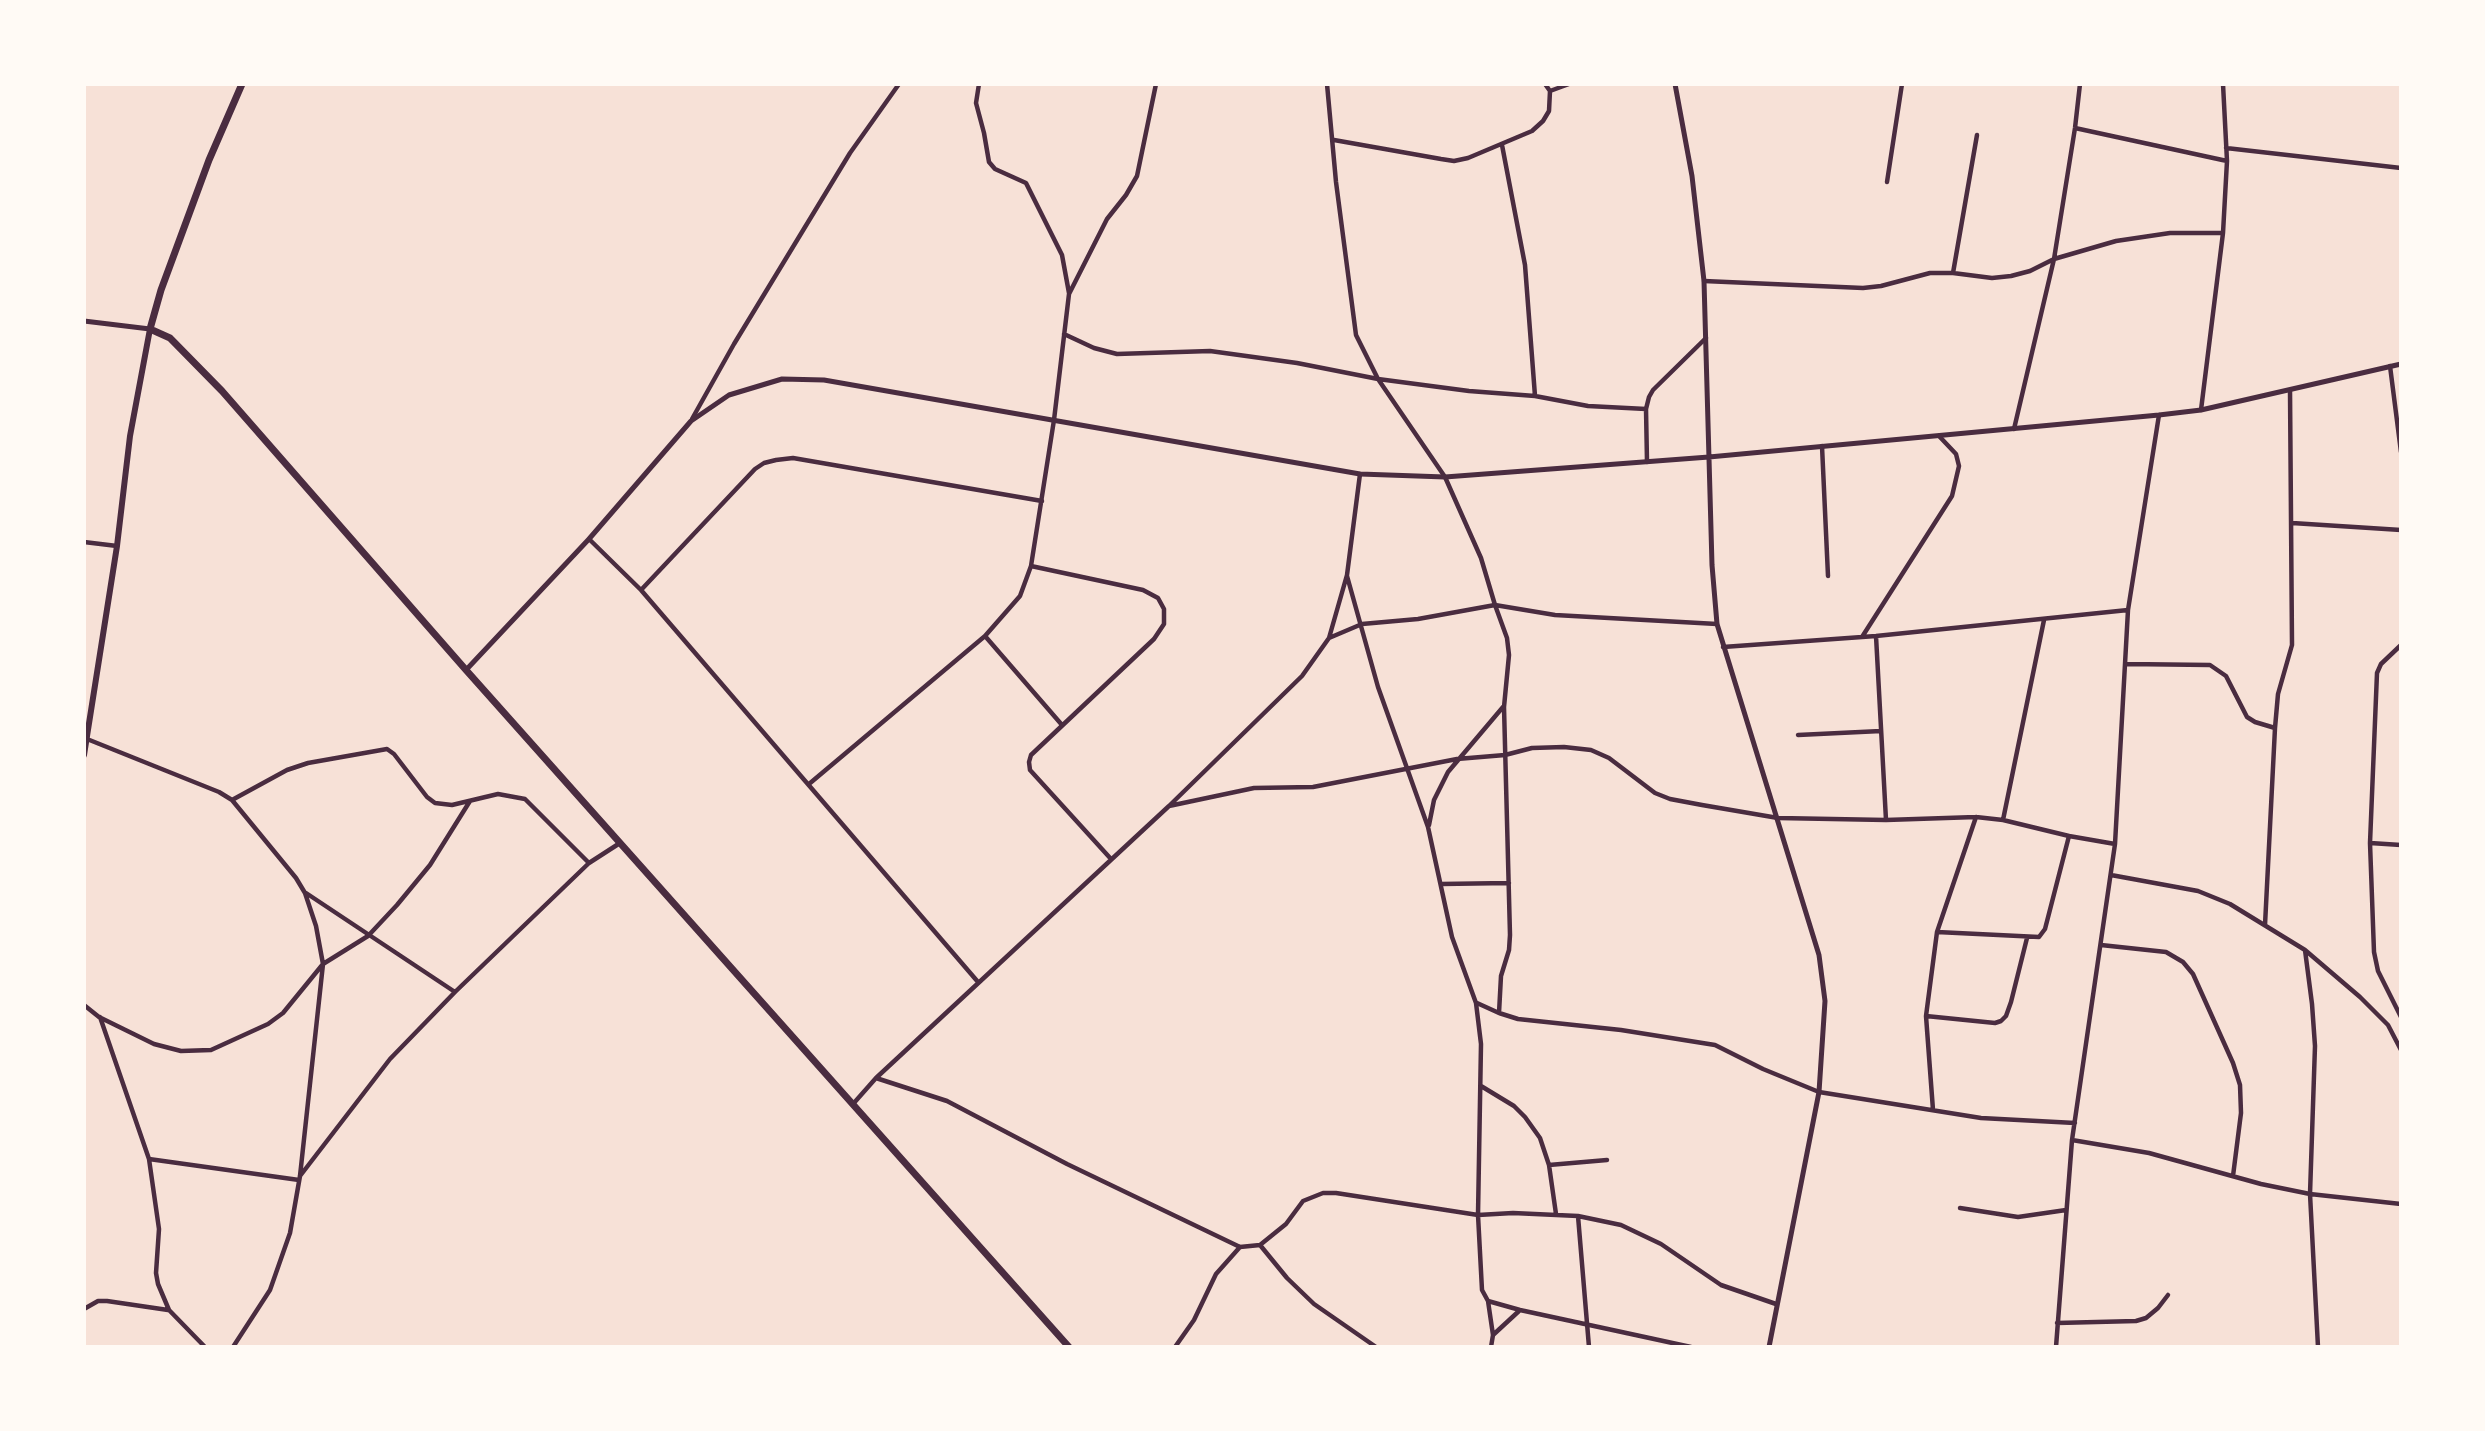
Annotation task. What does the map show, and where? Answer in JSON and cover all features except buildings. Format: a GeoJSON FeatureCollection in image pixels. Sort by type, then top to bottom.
{"type":"FeatureCollection","features":[{"type":"Feature","properties":{"kind":"main road"},"geometry":{"type":"LineString","coordinates":[[84,755],[117,546],[130,436],[150,330],[161,290],[209,160],[242,84]]}},
{"type":"Feature","properties":{"kind":"main road"},"geometry":{"type":"LineString","coordinates":[[150,330],[170,338],[207,375],[1069,1347]]}},
{"type":"Feature","properties":{"kind":"street"},"geometry":{"type":"LineString","coordinates":[[467,670],[589,539],[691,421],[734,344],[850,153],[899,84]]}},
{"type":"Feature","properties":{"kind":"street"},"geometry":{"type":"LineString","coordinates":[[808,784],[985,636],[1020,596],[1031,566],[1054,420],[1069,294],[1062,255],[1026,183],[995,169],[989,162],[976,103],[979,84]]}},
{"type":"Feature","properties":{"kind":"street"},"geometry":{"type":"LineString","coordinates":[[1069,294],[1107,219],[1137,176],[1156,84]]}},
{"type":"Feature","properties":{"kind":"street"},"geometry":{"type":"LineString","coordinates":[[1327,84],[1336,182],[1356,335],[1378,379],[1445,477],[1481,558],[1507,638],[1509,655],[1504,707],[1510,935],[1509,950],[1502,969],[1499,1013]]}},
{"type":"Feature","properties":{"kind":"street"},"geometry":{"type":"LineString","coordinates":[[1334,140],[1454,161],[1468,158],[1532,131],[1543,121],[1549,111],[1550,91],[1545,84]]}},
{"type":"Feature","properties":{"kind":"street"},"geometry":{"type":"LineString","coordinates":[[1550,91],[1569,84]]}},
{"type":"Feature","properties":{"kind":"street"},"geometry":{"type":"LineString","coordinates":[[1675,84],[1692,176],[1704,281],[1712,565],[1717,624],[1778,818],[1820,967],[1825,1001],[1819,1092],[1769,1347]]}},
{"type":"Feature","properties":{"kind":"street"},"geometry":{"type":"LineString","coordinates":[[1887,182],[1902,84]]}},
{"type":"Feature","properties":{"kind":"street"},"geometry":{"type":"LineString","coordinates":[[2014,429],[2054,259],[2080,84]]}},
{"type":"Feature","properties":{"kind":"street"},"geometry":{"type":"LineString","coordinates":[[2201,410],[2223,233],[2227,161],[2223,84]]}},
{"type":"Feature","properties":{"kind":"street"},"geometry":{"type":"LineString","coordinates":[[2075,128],[2227,161]]}},
{"type":"Feature","properties":{"kind":"street"},"geometry":{"type":"LineString","coordinates":[[1953,273],[1977,135]]}},
{"type":"Feature","properties":{"kind":"street"},"geometry":{"type":"LineString","coordinates":[[1502,145],[1525,265],[1535,397]]}},
{"type":"Feature","properties":{"kind":"street"},"geometry":{"type":"LineString","coordinates":[[2226,148],[2401,169]]}},
{"type":"Feature","properties":{"kind":"street"},"geometry":{"type":"LineString","coordinates":[[1704,281],[1863,288],[1930,273],[1992,278],[2030,271],[2054,259],[2116,241],[2170,233],[2223,233]]}},
{"type":"Feature","properties":{"kind":"street"},"geometry":{"type":"LineString","coordinates":[[84,321],[150,330]]}},
{"type":"Feature","properties":{"kind":"street"},"geometry":{"type":"LineString","coordinates":[[1064,334],[1094,348],[1117,354],[1210,351],[1297,363],[1378,379],[1535,397],[1588,406],[1646,409]]}},
{"type":"Feature","properties":{"kind":"street"},"geometry":{"type":"LineString","coordinates":[[1647,462],[1648,397],[1706,338]]}},
{"type":"Feature","properties":{"kind":"street"},"geometry":{"type":"LineString","coordinates":[[691,421],[729,395],[759,385],[798,378],[824,380],[1360,474],[1445,477],[1709,457],[2159,415],[2201,410],[2401,364]]}},
{"type":"Feature","properties":{"kind":"street"},"geometry":{"type":"LineString","coordinates":[[2390,366],[2401,453]]}},
{"type":"Feature","properties":{"kind":"street"},"geometry":{"type":"LineString","coordinates":[[2265,925],[2278,694],[2292,645],[2290,390]]}},
{"type":"Feature","properties":{"kind":"street"},"geometry":{"type":"LineString","coordinates":[[2056,1347],[2072,1140],[2115,844],[2128,610],[2159,415]]}},
{"type":"Feature","properties":{"kind":"street"},"geometry":{"type":"LineString","coordinates":[[1863,637],[1952,496],[1959,466],[1956,454],[1938,435]]}},
{"type":"Feature","properties":{"kind":"street"},"geometry":{"type":"LineString","coordinates":[[1822,446],[1828,576]]}},
{"type":"Feature","properties":{"kind":"street"},"geometry":{"type":"LineString","coordinates":[[641,590],[755,469],[776,460],[793,458],[1042,501]]}},
{"type":"Feature","properties":{"kind":"street"},"geometry":{"type":"LineString","coordinates":[[853,1104],[876,1078],[1169,806],[1302,676],[1329,638],[1347,575],[1360,474]]}},
{"type":"Feature","properties":{"kind":"street"},"geometry":{"type":"LineString","coordinates":[[2292,523],[2401,530]]}},
{"type":"Feature","properties":{"kind":"street"},"geometry":{"type":"LineString","coordinates":[[589,539],[641,590],[978,982]]}},
{"type":"Feature","properties":{"kind":"street"},"geometry":{"type":"LineString","coordinates":[[84,542],[117,546]]}},
{"type":"Feature","properties":{"kind":"street"},"geometry":{"type":"LineString","coordinates":[[1031,566],[1143,590],[1158,598],[1164,609],[1164,624],[1154,639],[1031,755],[1030,770],[1111,859]]}},
{"type":"Feature","properties":{"kind":"street"},"geometry":{"type":"LineString","coordinates":[[1347,575],[1378,687],[1428,827],[1452,937],[1476,1003],[1480,1044],[1478,1215],[1482,1293],[1488,1301],[1493,1335],[1491,1347]]}},
{"type":"Feature","properties":{"kind":"street"},"geometry":{"type":"LineString","coordinates":[[1329,638],[1362,624],[1418,619],[1495,605],[1555,615],[1717,624]]}},
{"type":"Feature","properties":{"kind":"street"},"geometry":{"type":"LineString","coordinates":[[1723,647],[1876,636],[2128,610]]}},
{"type":"Feature","properties":{"kind":"street"},"geometry":{"type":"LineString","coordinates":[[2003,820],[2044,620]]}},
{"type":"Feature","properties":{"kind":"street"},"geometry":{"type":"LineString","coordinates":[[985,636],[1062,725]]}},
{"type":"Feature","properties":{"kind":"street"},"geometry":{"type":"LineString","coordinates":[[1876,636],[1886,820]]}},
{"type":"Feature","properties":{"kind":"street"},"geometry":{"type":"LineString","coordinates":[[2401,645],[2381,664],[2377,673],[2370,843],[2374,952],[2378,971],[2401,1017]]}},
{"type":"Feature","properties":{"kind":"street"},"geometry":{"type":"LineString","coordinates":[[2126,664],[2210,665],[2226,676],[2247,717],[2275,728]]}},
{"type":"Feature","properties":{"kind":"street"},"geometry":{"type":"LineString","coordinates":[[1428,827],[1440,787],[1457,759],[1504,707]]}},
{"type":"Feature","properties":{"kind":"street"},"geometry":{"type":"LineString","coordinates":[[1798,735],[1881,731]]}},
{"type":"Feature","properties":{"kind":"street"},"geometry":{"type":"LineString","coordinates":[[87,739],[233,800],[267,840],[305,893],[316,926],[323,964],[300,1178],[290,1233],[270,1290],[233,1347]]}},
{"type":"Feature","properties":{"kind":"street"},"geometry":{"type":"LineString","coordinates":[[1169,806],[1254,788],[1313,787],[1406,767],[1505,755],[1532,748],[1591,750],[1609,758],[1655,793],[1670,799],[1778,818],[1886,820],[1976,817],[2003,820],[2115,844]]}},
{"type":"Feature","properties":{"kind":"street"},"geometry":{"type":"LineString","coordinates":[[233,800],[287,770],[308,763],[387,749],[435,803],[452,805],[498,794],[525,799],[589,863]]}},
{"type":"Feature","properties":{"kind":"street"},"geometry":{"type":"LineString","coordinates":[[84,1005],[99,1017],[153,1044],[180,1051],[211,1050],[268,1024],[283,1013],[323,964],[368,936],[397,905],[430,865],[470,801]]}},
{"type":"Feature","properties":{"kind":"street"},"geometry":{"type":"LineString","coordinates":[[1933,1110],[1926,1016],[1937,932],[1976,817]]}},
{"type":"Feature","properties":{"kind":"street"},"geometry":{"type":"LineString","coordinates":[[1937,932],[2039,937],[2045,929],[2069,836]]}},
{"type":"Feature","properties":{"kind":"street"},"geometry":{"type":"LineString","coordinates":[[300,1178],[390,1059],[589,863],[621,842]]}},
{"type":"Feature","properties":{"kind":"street"},"geometry":{"type":"LineString","coordinates":[[2370,843],[2401,845]]}},
{"type":"Feature","properties":{"kind":"street"},"geometry":{"type":"LineString","coordinates":[[2111,875],[2215,896],[2265,925],[2305,950],[2360,997],[2388,1025],[2401,1050]]}},
{"type":"Feature","properties":{"kind":"street"},"geometry":{"type":"LineString","coordinates":[[1441,884],[1508,883]]}},
{"type":"Feature","properties":{"kind":"street"},"geometry":{"type":"LineString","coordinates":[[305,893],[456,992]]}},
{"type":"Feature","properties":{"kind":"street"},"geometry":{"type":"LineString","coordinates":[[1926,1016],[1994,1023],[2001,1021],[2011,1002],[2027,938]]}},
{"type":"Feature","properties":{"kind":"street"},"geometry":{"type":"LineString","coordinates":[[2101,945],[2166,953],[2183,962],[2193,974],[2233,1063],[2240,1085],[2241,1112],[2233,1176]]}},
{"type":"Feature","properties":{"kind":"street"},"geometry":{"type":"LineString","coordinates":[[2305,950],[2315,1046],[2310,1195],[2318,1347]]}},
{"type":"Feature","properties":{"kind":"street"},"geometry":{"type":"LineString","coordinates":[[1476,1003],[1518,1019],[1621,1030],[1715,1045],[1763,1069],[1819,1092],[1981,1118],[2075,1123]]}},
{"type":"Feature","properties":{"kind":"street"},"geometry":{"type":"LineString","coordinates":[[99,1017],[149,1158],[159,1229],[156,1273],[158,1284],[169,1310],[205,1347]]}},
{"type":"Feature","properties":{"kind":"street"},"geometry":{"type":"LineString","coordinates":[[876,1078],[947,1101],[1067,1164],[1240,1247],[1260,1245],[1286,1224],[1303,1201],[1323,1193],[1478,1215],[1578,1216],[1621,1225],[1661,1244],[1721,1285],[1776,1304]]}},
{"type":"Feature","properties":{"kind":"street"},"geometry":{"type":"LineString","coordinates":[[1480,1086],[1514,1106],[1541,1138],[1549,1165],[1556,1214]]}},
{"type":"Feature","properties":{"kind":"street"},"geometry":{"type":"LineString","coordinates":[[2072,1140],[2149,1153],[2310,1195],[2401,1204]]}},
{"type":"Feature","properties":{"kind":"street"},"geometry":{"type":"LineString","coordinates":[[149,1158],[300,1178]]}},
{"type":"Feature","properties":{"kind":"street"},"geometry":{"type":"LineString","coordinates":[[1549,1165],[1607,1160]]}},
{"type":"Feature","properties":{"kind":"street"},"geometry":{"type":"LineString","coordinates":[[1960,1208],[2018,1217],[2066,1210]]}},
{"type":"Feature","properties":{"kind":"street"},"geometry":{"type":"LineString","coordinates":[[1578,1216],[1589,1347]]}},
{"type":"Feature","properties":{"kind":"street"},"geometry":{"type":"LineString","coordinates":[[1260,1245],[1287,1278],[1314,1304],[1376,1347]]}},
{"type":"Feature","properties":{"kind":"street"},"geometry":{"type":"LineString","coordinates":[[1175,1347],[1194,1320],[1216,1274],[1240,1247]]}},
{"type":"Feature","properties":{"kind":"street"},"geometry":{"type":"LineString","coordinates":[[2057,1323],[2136,1321],[2152,1313],[2168,1295]]}},
{"type":"Feature","properties":{"kind":"street"},"geometry":{"type":"LineString","coordinates":[[84,1309],[98,1301],[107,1301],[169,1310]]}},
{"type":"Feature","properties":{"kind":"street"},"geometry":{"type":"LineString","coordinates":[[1488,1301],[1691,1347]]}},
{"type":"Feature","properties":{"kind":"street"},"geometry":{"type":"LineString","coordinates":[[1493,1335],[1520,1310]]}}]}
